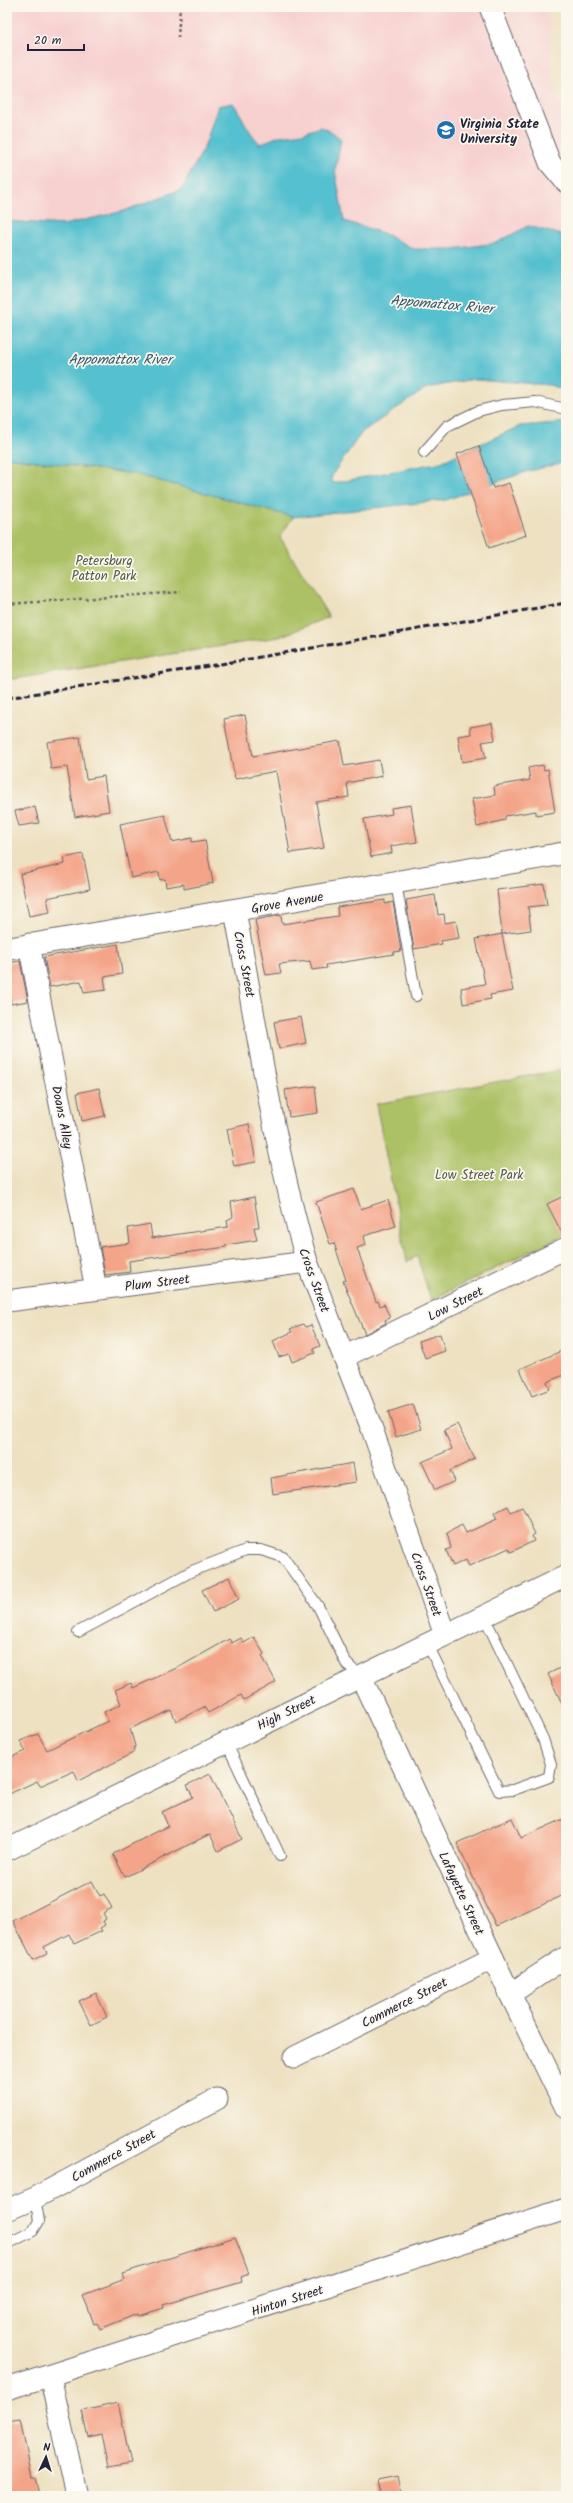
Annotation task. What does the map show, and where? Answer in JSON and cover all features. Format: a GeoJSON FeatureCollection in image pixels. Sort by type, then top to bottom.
{"type":"FeatureCollection","features":[{"type":"Feature","properties":{"kind":"main road","name":"Grove Avenue"},"geometry":{"type":"LineString","coordinates":[[7,949],[29,944],[235,911],[566,853]]}},
{"type":"Feature","properties":{"kind":"street"},"geometry":{"type":"LineString","coordinates":[[490,7],[550,163],[566,182]]}},
{"type":"Feature","properties":{"kind":"street","name":"Cross Street"},"geometry":{"type":"LineString","coordinates":[[235,911],[280,1149],[307,1262],[372,1430],[436,1639]]}},
{"type":"Feature","properties":{"kind":"street","name":"Doans Alley"},"geometry":{"type":"LineString","coordinates":[[29,944],[96,1290]]}},
{"type":"Feature","properties":{"kind":"street","name":"Low Street"},"geometry":{"type":"LineString","coordinates":[[344,1357],[566,1248]]}},
{"type":"Feature","properties":{"kind":"street","name":"Plum Street"},"geometry":{"type":"LineString","coordinates":[[7,1301],[307,1262]]}},
{"type":"Feature","properties":{"kind":"street","name":"High Street"},"geometry":{"type":"LineString","coordinates":[[7,1850],[566,1576]]}},
{"type":"Feature","properties":{"kind":"street","name":"Lafayette Street"},"geometry":{"type":"LineString","coordinates":[[361,1677],[510,1994],[566,2108]]}},
{"type":"Feature","properties":{"kind":"street"},"geometry":{"type":"LineString","coordinates":[[510,1994],[566,1957]]}},
{"type":"Feature","properties":{"kind":"street","name":"Commerce Street"},"geometry":{"type":"LineString","coordinates":[[295,2057],[493,1958]]}},
{"type":"Feature","properties":{"kind":"street","name":"Commerce Street"},"geometry":{"type":"LineString","coordinates":[[7,2210],[35,2198],[217,2099]]}},
{"type":"Feature","properties":{"kind":"street","name":"Hinton Street"},"geometry":{"type":"LineString","coordinates":[[7,2390],[566,2209]]}},
{"type":"Feature","properties":{"kind":"street"},"geometry":{"type":"LineString","coordinates":[[50,2376],[77,2496]]}},
{"type":"Feature","properties":{"kind":"lane"},"geometry":{"type":"LineString","coordinates":[[424,452],[447,426],[478,411],[502,405],[535,402],[566,410]]}},
{"type":"Feature","properties":{"kind":"lane"},"geometry":{"type":"LineString","coordinates":[[396,883],[416,996]]}},
{"type":"Feature","properties":{"kind":"lane"},"geometry":{"type":"LineString","coordinates":[[78,1632],[192,1570],[246,1550],[261,1550],[283,1557],[318,1606],[346,1663],[361,1677]]}},
{"type":"Feature","properties":{"kind":"lane"},"geometry":{"type":"LineString","coordinates":[[436,1639],[499,1791],[513,1790],[549,1776],[551,1764],[543,1739],[484,1616]]}},
{"type":"Feature","properties":{"kind":"lane"},"geometry":{"type":"LineString","coordinates":[[226,1742],[280,1856]]}},
{"type":"Feature","properties":{"kind":"lane"},"geometry":{"type":"LineString","coordinates":[[7,2244],[33,2231],[39,2221],[35,2198]]}},
{"type":"Feature","properties":{"kind":"path"},"geometry":{"type":"LineString","coordinates":[[178,38],[180,7]]}},
{"type":"Feature","properties":{"kind":"path"},"geometry":{"type":"LineString","coordinates":[[7,604],[181,592]]}},
{"type":"Feature","properties":{"kind":"shaded area","name":"Virginia State University"},"geometry":{"type":"Polygon","coordinates":[[[7,7],[545,7],[549,20],[553,78],[566,125],[566,236],[528,226],[496,243],[453,249],[414,249],[383,233],[344,221],[335,169],[341,139],[321,128],[303,133],[279,136],[260,144],[250,134],[246,121],[218,106],[204,148],[182,189],[124,211],[63,225],[7,221],[7,7]]]}},
{"type":"Feature","properties":{"kind":"green space","name":"Petersburg Patton Park"},"geometry":{"type":"Polygon","coordinates":[[[7,457],[135,474],[293,517],[280,537],[329,617],[279,637],[7,680],[7,457]]]}},
{"type":"Feature","properties":{"kind":"green space","name":"Low Street Park"},"geometry":{"type":"Polygon","coordinates":[[[566,1069],[566,1234],[431,1300],[417,1256],[407,1262],[376,1104],[566,1069]]]}},
{"type":"Feature","properties":{"kind":"water","name":"Appomattox River"},"geometry":{"type":"Polygon","coordinates":[[[233,103],[260,144],[279,136],[303,133],[321,127],[332,132],[341,139],[335,170],[344,221],[383,233],[414,249],[453,249],[496,243],[528,226],[566,236],[566,390],[549,385],[475,379],[427,388],[362,432],[332,475],[332,482],[334,483],[441,462],[520,426],[566,422],[566,462],[525,472],[446,500],[293,517],[135,474],[7,457],[7,221],[63,225],[124,211],[182,189],[204,148],[218,106],[233,103]]]}},
{"type":"Feature","properties":{"kind":"building"},"geometry":{"type":"Polygon","coordinates":[[[479,446],[493,488],[509,483],[526,535],[489,548],[457,454],[479,446]]]}},
{"type":"Feature","properties":{"kind":"building"},"geometry":{"type":"Polygon","coordinates":[[[245,715],[253,756],[340,741],[344,766],[379,760],[382,776],[347,783],[349,797],[316,802],[324,848],[290,853],[276,771],[235,779],[224,719],[245,715]]]}},
{"type":"Feature","properties":{"kind":"building"},"geometry":{"type":"Polygon","coordinates":[[[492,723],[495,740],[482,742],[486,758],[462,762],[458,736],[471,734],[470,727],[492,723]]]}},
{"type":"Feature","properties":{"kind":"building"},"geometry":{"type":"Polygon","coordinates":[[[80,737],[86,779],[104,776],[109,811],[75,817],[67,767],[51,769],[47,742],[80,737]]]}},
{"type":"Feature","properties":{"kind":"building"},"geometry":{"type":"Polygon","coordinates":[[[543,765],[544,770],[548,769],[555,812],[536,815],[536,811],[505,816],[505,820],[477,827],[472,799],[495,795],[494,786],[530,780],[528,768],[543,765]]]}},
{"type":"Feature","properties":{"kind":"building"},"geometry":{"type":"Polygon","coordinates":[[[411,805],[417,842],[391,846],[392,853],[371,857],[364,819],[392,814],[391,808],[411,805]]]}},
{"type":"Feature","properties":{"kind":"building"},"geometry":{"type":"Polygon","coordinates":[[[35,807],[39,823],[19,826],[15,811],[35,807]]]}},
{"type":"Feature","properties":{"kind":"building"},"geometry":{"type":"Polygon","coordinates":[[[165,815],[172,842],[192,838],[192,842],[205,840],[213,883],[184,889],[184,884],[166,887],[165,879],[160,880],[159,872],[131,878],[120,824],[165,815]]]}},
{"type":"Feature","properties":{"kind":"building"},"geometry":{"type":"Polygon","coordinates":[[[83,854],[90,889],[47,898],[50,912],[29,916],[20,874],[65,864],[64,858],[83,854]]]}},
{"type":"Feature","properties":{"kind":"building"},"geometry":{"type":"Polygon","coordinates":[[[544,884],[547,905],[528,907],[531,930],[502,934],[497,890],[544,884]]]}},
{"type":"Feature","properties":{"kind":"building"},"geometry":{"type":"Polygon","coordinates":[[[435,895],[438,915],[444,914],[445,923],[456,921],[459,938],[441,941],[442,944],[414,949],[406,900],[435,895]]]}},
{"type":"Feature","properties":{"kind":"building"},"geometry":{"type":"Polygon","coordinates":[[[385,900],[385,904],[393,902],[401,951],[394,952],[394,954],[326,965],[327,968],[312,970],[310,961],[279,964],[281,973],[266,975],[255,920],[281,915],[282,924],[338,916],[337,907],[385,900]]]}},
{"type":"Feature","properties":{"kind":"building"},"geometry":{"type":"Polygon","coordinates":[[[502,934],[513,991],[490,995],[491,999],[463,1004],[461,988],[485,984],[476,939],[502,934]]]}},
{"type":"Feature","properties":{"kind":"building"},"geometry":{"type":"Polygon","coordinates":[[[118,944],[122,974],[104,977],[106,990],[84,993],[81,981],[50,987],[44,957],[118,944]]]}},
{"type":"Feature","properties":{"kind":"building"},"geometry":{"type":"Polygon","coordinates":[[[20,961],[28,1001],[11,1004],[7,980],[7,963],[20,961]]]}},
{"type":"Feature","properties":{"kind":"building"},"geometry":{"type":"Polygon","coordinates":[[[301,1017],[306,1043],[279,1049],[274,1022],[301,1017]]]}},
{"type":"Feature","properties":{"kind":"building"},"geometry":{"type":"Polygon","coordinates":[[[315,1086],[318,1113],[289,1117],[285,1090],[315,1086]]]}},
{"type":"Feature","properties":{"kind":"building"},"geometry":{"type":"Polygon","coordinates":[[[99,1088],[105,1116],[82,1121],[77,1093],[99,1088]]]}},
{"type":"Feature","properties":{"kind":"building"},"geometry":{"type":"Polygon","coordinates":[[[249,1124],[256,1162],[234,1166],[227,1129],[249,1124]]]}},
{"type":"Feature","properties":{"kind":"building"},"geometry":{"type":"Polygon","coordinates":[[[354,1189],[361,1209],[388,1200],[396,1226],[364,1236],[366,1245],[357,1248],[376,1302],[378,1301],[380,1306],[384,1304],[390,1318],[385,1320],[386,1323],[365,1334],[343,1281],[346,1280],[334,1243],[330,1244],[316,1202],[354,1189]]]}},
{"type":"Feature","properties":{"kind":"building"},"geometry":{"type":"Polygon","coordinates":[[[566,1195],[566,1236],[564,1237],[547,1204],[566,1195]]]}},
{"type":"Feature","properties":{"kind":"building"},"geometry":{"type":"Polygon","coordinates":[[[254,1197],[259,1227],[254,1227],[257,1240],[226,1245],[226,1247],[129,1261],[130,1272],[105,1275],[100,1247],[130,1243],[128,1228],[150,1224],[152,1238],[228,1227],[227,1220],[233,1217],[231,1202],[254,1197]]]}},
{"type":"Feature","properties":{"kind":"building"},"geometry":{"type":"Polygon","coordinates":[[[303,1324],[305,1327],[311,1325],[320,1346],[313,1349],[315,1353],[292,1362],[289,1354],[279,1357],[273,1341],[292,1332],[290,1329],[303,1324]]]}},
{"type":"Feature","properties":{"kind":"building"},"geometry":{"type":"Polygon","coordinates":[[[440,1334],[445,1351],[425,1358],[419,1341],[440,1334]]]}},
{"type":"Feature","properties":{"kind":"building"},"geometry":{"type":"Polygon","coordinates":[[[566,1349],[566,1374],[547,1382],[550,1389],[532,1396],[520,1369],[566,1349]]]}},
{"type":"Feature","properties":{"kind":"building"},"geometry":{"type":"Polygon","coordinates":[[[413,1404],[421,1429],[396,1437],[388,1412],[413,1404]]]}},
{"type":"Feature","properties":{"kind":"building"},"geometry":{"type":"Polygon","coordinates":[[[457,1424],[475,1459],[450,1471],[455,1481],[435,1490],[422,1462],[452,1449],[444,1430],[457,1424]]]}},
{"type":"Feature","properties":{"kind":"building"},"geometry":{"type":"Polygon","coordinates":[[[353,1463],[356,1482],[273,1494],[271,1478],[353,1463]]]}},
{"type":"Feature","properties":{"kind":"building"},"geometry":{"type":"Polygon","coordinates":[[[508,1506],[511,1512],[522,1507],[535,1534],[532,1536],[534,1541],[511,1552],[509,1548],[469,1566],[466,1560],[453,1566],[446,1550],[451,1548],[447,1533],[462,1525],[466,1533],[497,1519],[494,1513],[508,1506]]]}},
{"type":"Feature","properties":{"kind":"building"},"geometry":{"type":"Polygon","coordinates":[[[229,1577],[239,1599],[213,1612],[202,1590],[229,1577]]]}},
{"type":"Feature","properties":{"kind":"building"},"geometry":{"type":"Polygon","coordinates":[[[254,1637],[264,1654],[262,1656],[276,1682],[244,1700],[241,1695],[208,1713],[204,1707],[176,1721],[171,1710],[130,1729],[135,1746],[133,1753],[78,1781],[74,1771],[40,1786],[37,1781],[7,1795],[7,1759],[25,1751],[20,1741],[38,1734],[47,1750],[108,1721],[104,1712],[121,1704],[115,1690],[131,1683],[133,1688],[181,1666],[229,1639],[232,1643],[241,1638],[244,1643],[254,1637]]]}},
{"type":"Feature","properties":{"kind":"building"},"geometry":{"type":"Polygon","coordinates":[[[566,1665],[566,1712],[548,1674],[566,1665]]]}},
{"type":"Feature","properties":{"kind":"building"},"geometry":{"type":"Polygon","coordinates":[[[210,1774],[242,1839],[218,1851],[210,1834],[125,1877],[113,1854],[168,1826],[162,1812],[193,1797],[187,1785],[210,1774]]]}},
{"type":"Feature","properties":{"kind":"building"},"geometry":{"type":"Polygon","coordinates":[[[512,1818],[521,1838],[566,1818],[566,1894],[496,1926],[457,1843],[512,1818]]]}},
{"type":"Feature","properties":{"kind":"building"},"geometry":{"type":"Polygon","coordinates":[[[92,1881],[100,1896],[104,1894],[112,1908],[103,1913],[106,1919],[103,1921],[105,1925],[100,1928],[102,1931],[74,1944],[69,1934],[44,1947],[47,1953],[33,1960],[13,1921],[92,1881]]]}},
{"type":"Feature","properties":{"kind":"building"},"geometry":{"type":"Polygon","coordinates":[[[96,1993],[107,2017],[91,2025],[79,2001],[96,1993]]]}},
{"type":"Feature","properties":{"kind":"building"},"geometry":{"type":"Polygon","coordinates":[[[235,2237],[249,2274],[241,2277],[242,2282],[163,2305],[164,2308],[138,2316],[137,2314],[100,2329],[97,2323],[94,2324],[83,2295],[125,2279],[123,2273],[235,2237]]]}},
{"type":"Feature","properties":{"kind":"building"},"geometry":{"type":"Polygon","coordinates":[[[118,2403],[131,2464],[108,2468],[101,2434],[88,2437],[82,2411],[118,2403]]]}},
{"type":"Feature","properties":{"kind":"building"},"geometry":{"type":"Polygon","coordinates":[[[20,2420],[32,2477],[35,2477],[39,2496],[7,2496],[7,2422],[20,2420]]]}},
{"type":"Feature","properties":{"kind":"building"},"geometry":{"type":"Polygon","coordinates":[[[398,2476],[402,2496],[380,2496],[377,2480],[398,2476]]]}},
{"type":"Feature","properties":{"kind":"railway"},"geometry":{"type":"LineString","coordinates":[[7,698],[221,664],[566,603]]}},
{"type":"Feature","properties":{"kind":"place","name":"Virginia State University"},"geometry":{"type":"Point","coordinates":[446,130]}}]}
